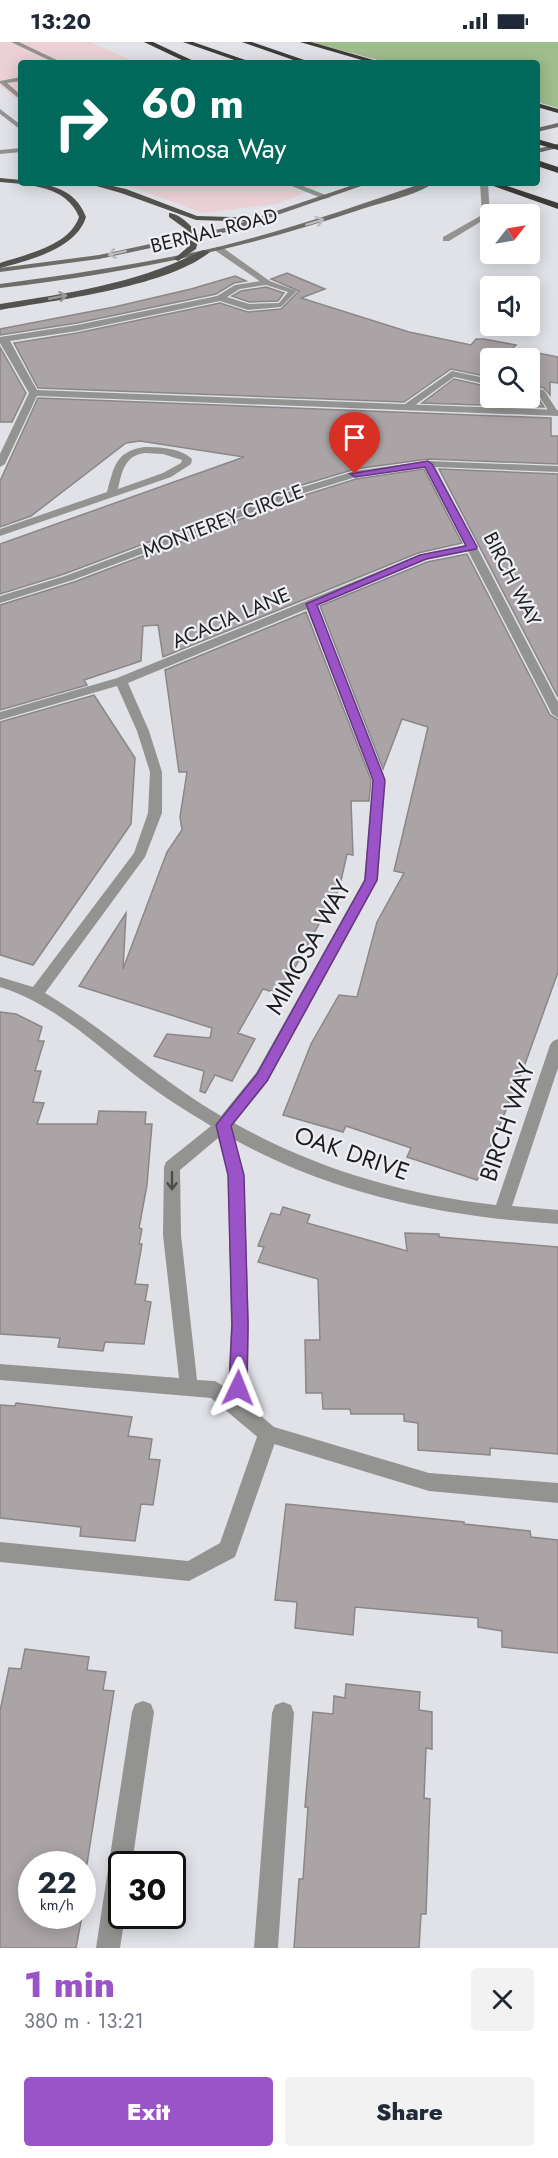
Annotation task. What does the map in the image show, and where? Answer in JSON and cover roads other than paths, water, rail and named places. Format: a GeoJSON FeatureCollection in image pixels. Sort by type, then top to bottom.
{"type":"FeatureCollection","features":[{"type":"Feature","properties":{"kind":"highway"},"geometry":{"type":"LineString","coordinates":[[147,42],[187,60]]}},
{"type":"Feature","properties":{"kind":"highway"},"geometry":{"type":"LineString","coordinates":[[186,42],[241,60]]}},
{"type":"Feature","properties":{"kind":"highway"},"geometry":{"type":"LineString","coordinates":[[245,42],[300,60]]}},
{"type":"Feature","properties":{"kind":"highway"},"geometry":{"type":"LineString","coordinates":[[303,42],[369,60]]}},
{"type":"Feature","properties":{"kind":"highway"},"geometry":{"type":"LineString","coordinates":[[540,106],[558,111]]}},
{"type":"Feature","properties":{"kind":"highway"},"geometry":{"type":"LineString","coordinates":[[540,133],[558,136]]}},
{"type":"Feature","properties":{"kind":"highway"},"geometry":{"type":"LineString","coordinates":[[540,134],[558,142]]}},
{"type":"Feature","properties":{"kind":"highway"},"geometry":{"type":"LineString","coordinates":[[540,142],[558,147]]}},
{"type":"Feature","properties":{"kind":"highway"},"geometry":{"type":"LineString","coordinates":[[540,153],[558,160]]}},
{"type":"Feature","properties":{"kind":"highway"},"geometry":{"type":"LineString","coordinates":[[540,164],[558,170]]}},
{"type":"Feature","properties":{"kind":"highway"},"geometry":{"type":"LineString","coordinates":[[498,186],[558,206]]}},
{"type":"Feature","properties":{"kind":"main road"},"geometry":{"type":"LineString","coordinates":[[540,132],[558,125]]}},
{"type":"Feature","properties":{"kind":"main road"},"geometry":{"type":"LineString","coordinates":[[540,151],[558,147]]}},
{"type":"Feature","properties":{"kind":"main road"},"geometry":{"type":"LineString","coordinates":[[0,173],[18,174]]}},
{"type":"Feature","properties":{"kind":"main road"},"geometry":{"type":"LineString","coordinates":[[0,180],[18,182]]}},
{"type":"Feature","properties":{"kind":"main road"},"geometry":{"type":"LineString","coordinates":[[0,268],[62,241],[78,229],[82,222],[80,207],[74,199],[40,186]]}},
{"type":"Feature","properties":{"kind":"main road"},"geometry":{"type":"LineString","coordinates":[[102,186],[210,220],[263,220]]}},
{"type":"Feature","properties":{"kind":"main road","name":"BERNAL ROAD"},"geometry":{"type":"LineString","coordinates":[[0,268],[99,257],[195,237],[263,220],[358,186]]}},
{"type":"Feature","properties":{"kind":"main road","name":"BERNAL ROAD"},"geometry":{"type":"LineString","coordinates":[[0,285],[178,259],[305,225],[421,186]]}},
{"type":"Feature","properties":{"kind":"main road"},"geometry":{"type":"LineString","coordinates":[[163,207],[190,229],[195,237],[193,247],[178,259]]}},
{"type":"Feature","properties":{"kind":"main road"},"geometry":{"type":"LineString","coordinates":[[0,307],[124,282],[183,266],[206,252]]}},
{"type":"Feature","properties":{"kind":"street"},"geometry":{"type":"LineString","coordinates":[[14,42],[53,60]]}},
{"type":"Feature","properties":{"kind":"street"},"geometry":{"type":"LineString","coordinates":[[18,79],[2,82],[18,95]]}},
{"type":"Feature","properties":{"kind":"street"},"geometry":{"type":"LineString","coordinates":[[0,111],[18,126]]}},
{"type":"Feature","properties":{"kind":"street"},"geometry":{"type":"LineString","coordinates":[[0,152],[18,150]]}},
{"type":"Feature","properties":{"kind":"street"},"geometry":{"type":"LineString","coordinates":[[296,186],[327,197]]}},
{"type":"Feature","properties":{"kind":"street"},"geometry":{"type":"LineString","coordinates":[[446,238],[486,216],[484,186]]}},
{"type":"Feature","properties":{"kind":"street"},"geometry":{"type":"LineString","coordinates":[[219,249],[267,282],[293,291],[281,305],[248,307],[220,298]]}},
{"type":"Feature","properties":{"kind":"street"},"geometry":{"type":"LineString","coordinates":[[34,393],[2,340],[77,328],[220,298],[238,286],[267,282]]}},
{"type":"Feature","properties":{"kind":"street"},"geometry":{"type":"LineString","coordinates":[[408,406],[452,374],[480,380]]}},
{"type":"Feature","properties":{"kind":"street"},"geometry":{"type":"LineString","coordinates":[[34,393],[556,413]]}},
{"type":"Feature","properties":{"kind":"street"},"geometry":{"type":"LineString","coordinates":[[0,464],[34,393]]}},
{"type":"Feature","properties":{"kind":"street"},"geometry":{"type":"LineString","coordinates":[[540,393],[556,413]]}},
{"type":"Feature","properties":{"kind":"street"},"geometry":{"type":"LineString","coordinates":[[0,533],[112,492],[167,475],[186,464],[187,459],[173,453],[154,451],[129,456],[122,463],[112,492]]}},
{"type":"Feature","properties":{"kind":"street","name":"MONTEREY CIRCLE"},"geometry":{"type":"LineString","coordinates":[[0,600],[69,578],[297,492],[355,474],[428,464],[558,469]]}},
{"type":"Feature","properties":{"kind":"street","name":"BIRCH WAY"},"geometry":{"type":"LineString","coordinates":[[428,464],[558,714]]}},
{"type":"Feature","properties":{"kind":"street","name":"ACACIA LANE"},"geometry":{"type":"LineString","coordinates":[[0,716],[121,681],[423,557],[472,547]]}},
{"type":"Feature","properties":{"kind":"street","name":"MIMOSA WAY"},"geometry":{"type":"LineString","coordinates":[[189,1388],[172,1235],[172,1167],[223,1125],[262,1077],[371,880],[379,780],[311,604]]}},
{"type":"Feature","properties":{"kind":"street"},"geometry":{"type":"LineString","coordinates":[[36,994],[140,854],[155,813],[156,772],[143,731],[121,681]]}},
{"type":"Feature","properties":{"kind":"street","name":"OAK DRIVE"},"geometry":{"type":"LineString","coordinates":[[0,982],[36,994],[89,1027],[168,1091],[223,1125],[331,1176],[413,1199],[501,1214],[558,1217]]}},
{"type":"Feature","properties":{"kind":"street","name":"BIRCH WAY"},"geometry":{"type":"LineString","coordinates":[[501,1214],[558,1046]]}},
{"type":"Feature","properties":{"kind":"street"},"geometry":{"type":"LineString","coordinates":[[223,1125],[236,1175],[240,1325],[237,1409]]}},
{"type":"Feature","properties":{"kind":"street"},"geometry":{"type":"LineString","coordinates":[[0,1372],[215,1390],[268,1434],[429,1482],[558,1493]]}},
{"type":"Feature","properties":{"kind":"street"},"geometry":{"type":"LineString","coordinates":[[0,1552],[189,1571],[228,1550],[268,1434]]}},
{"type":"Feature","properties":{"kind":"street"},"geometry":{"type":"LineString","coordinates":[[108,1948],[143,1712]]}},
{"type":"Feature","properties":{"kind":"street"},"geometry":{"type":"LineString","coordinates":[[266,1948],[283,1713]]}}]}
